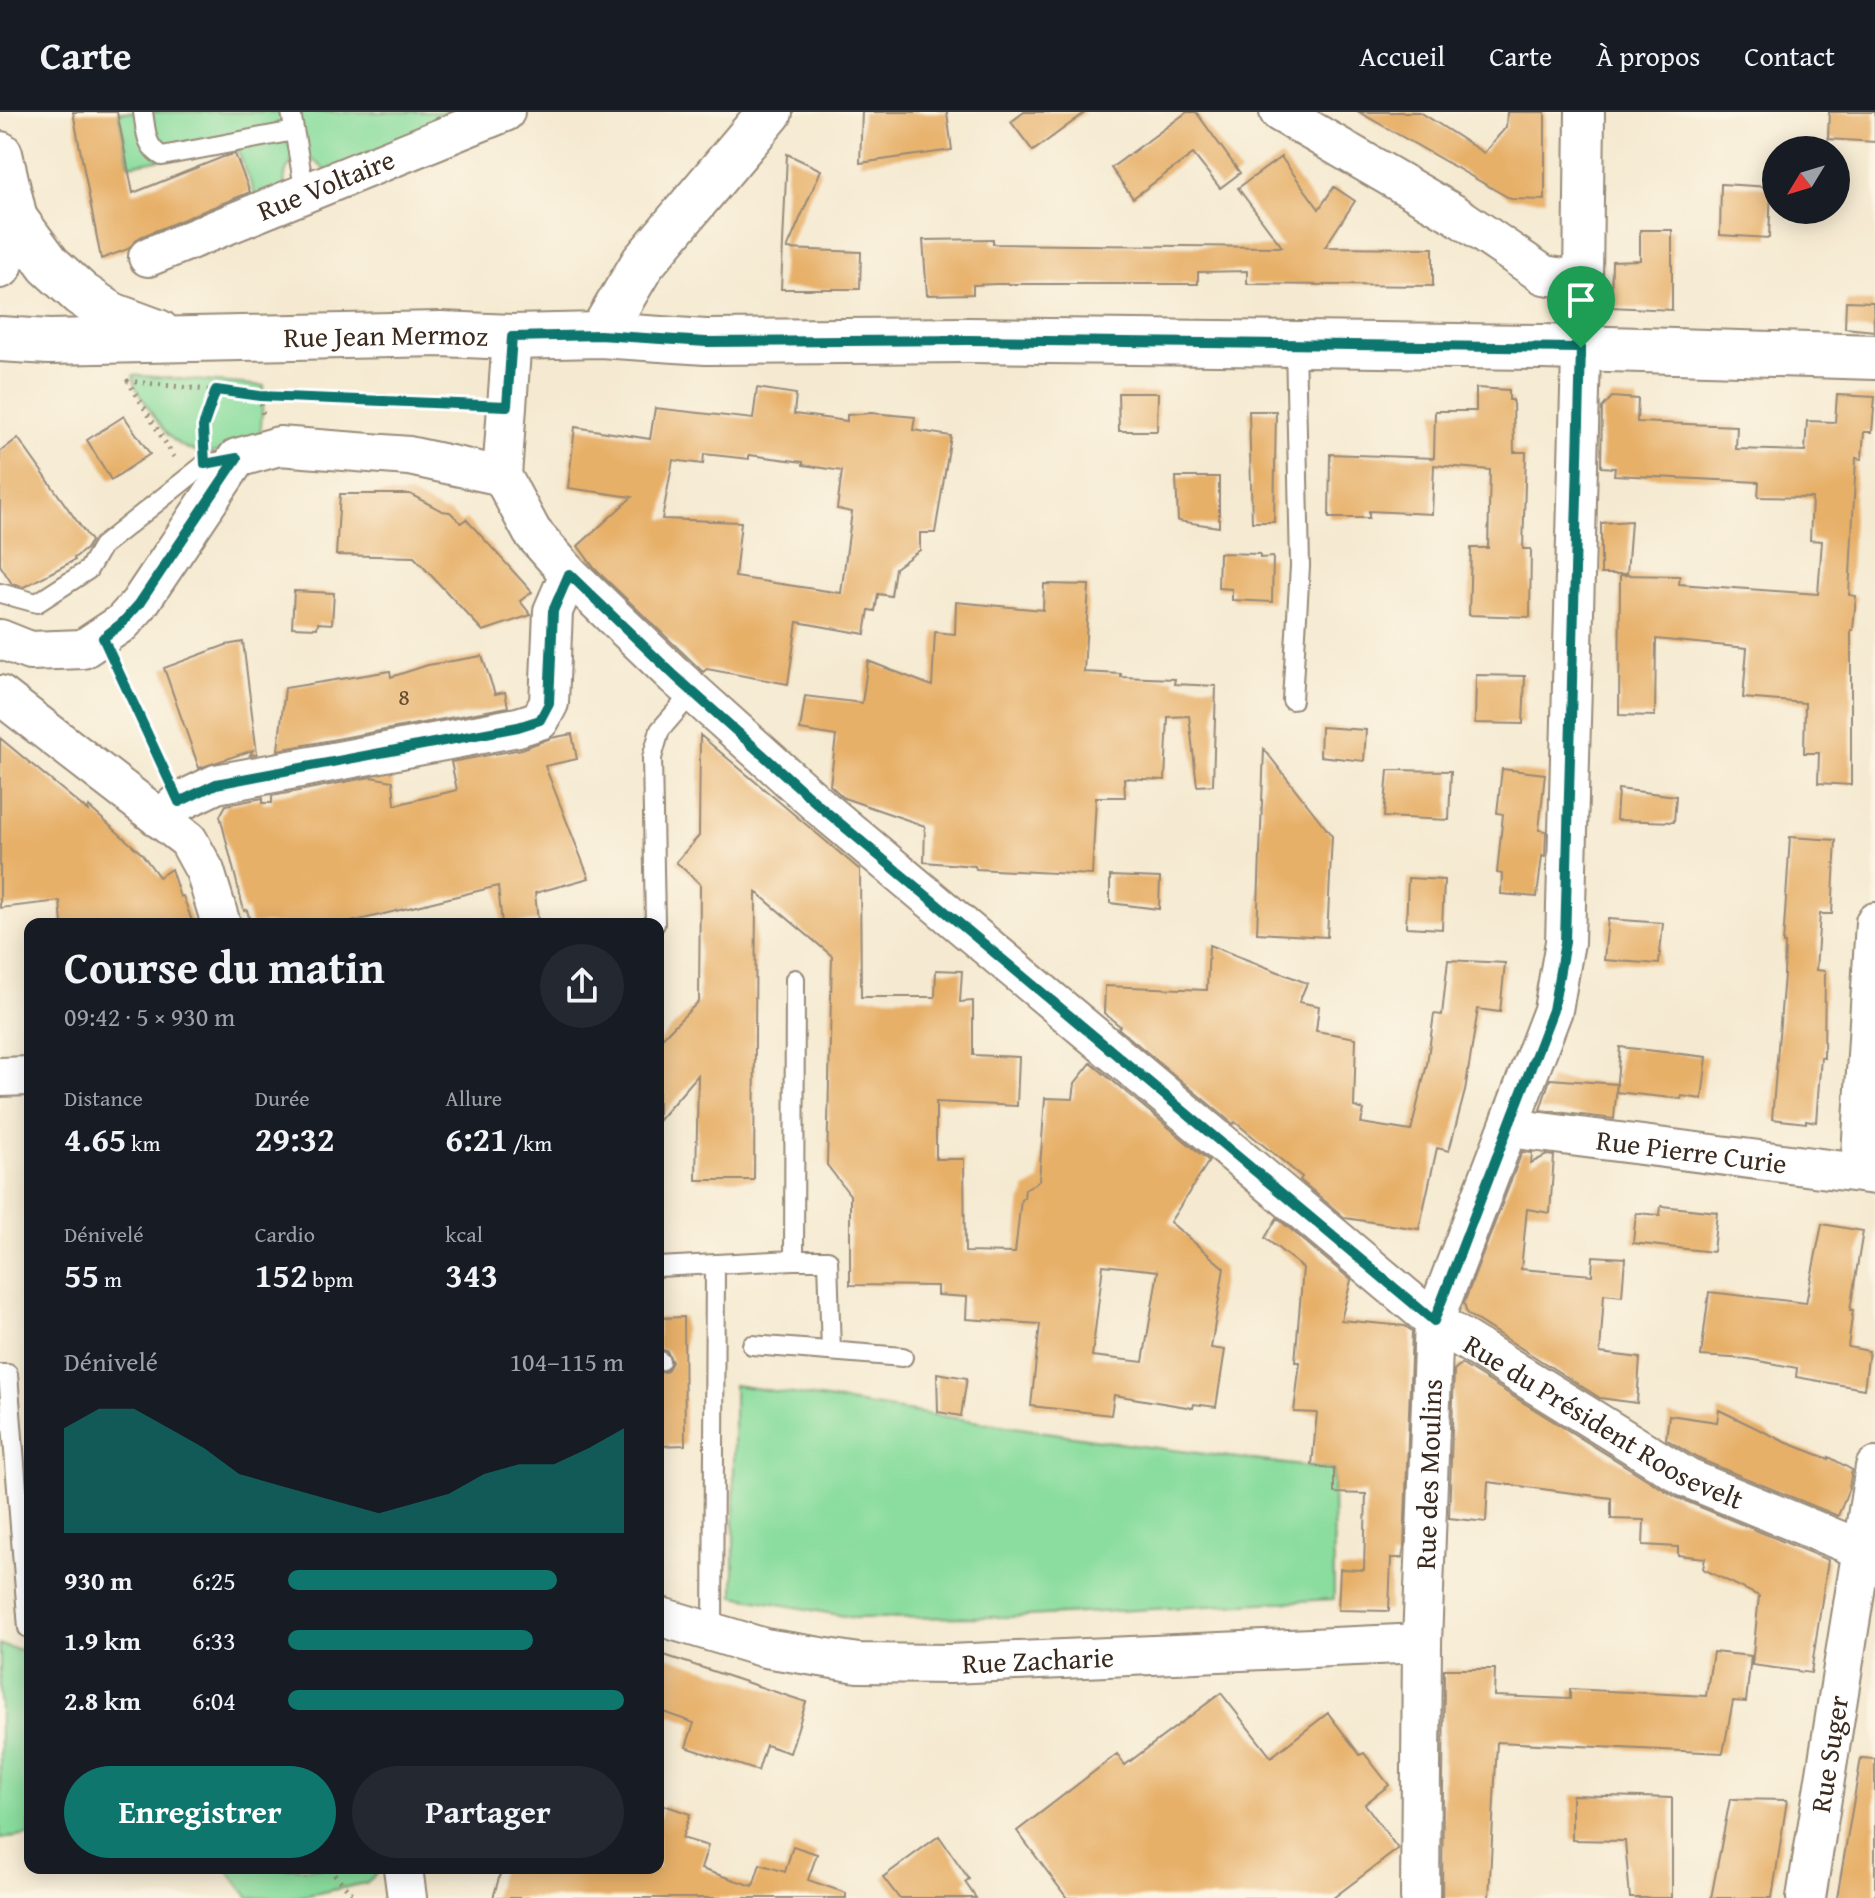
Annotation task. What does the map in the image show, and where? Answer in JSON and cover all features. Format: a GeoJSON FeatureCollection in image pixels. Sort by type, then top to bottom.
{"type":"FeatureCollection","features":[{"type":"Feature","properties":{"kind":"main road"},"geometry":{"type":"LineString","coordinates":[[600,335],[643,263],[770,112]]}},
{"type":"Feature","properties":{"kind":"main road"},"geometry":{"type":"LineString","coordinates":[[0,154],[15,219],[49,265],[81,294],[112,315],[176,338]]}},
{"type":"Feature","properties":{"kind":"main road"},"geometry":{"type":"LineString","coordinates":[[0,266],[15,219]]}},
{"type":"Feature","properties":{"kind":"main road","name":"Rue Jean Mermoz"},"geometry":{"type":"LineString","coordinates":[[0,339],[49,342],[441,334],[512,337],[600,335],[706,342],[968,340],[1295,344],[1581,348],[1875,357]]}},
{"type":"Feature","properties":{"kind":"street","name":"Rue Voltaire"},"geometry":{"type":"LineString","coordinates":[[148,257],[505,112]]}},
{"type":"Feature","properties":{"kind":"street"},"geometry":{"type":"LineString","coordinates":[[1279,112],[1456,215],[1544,275],[1583,281]]}},
{"type":"Feature","properties":{"kind":"street","name":"Rue des Moulins"},"geometry":{"type":"LineString","coordinates":[[1420,1898],[1422,1643],[1434,1321],[1553,1010],[1565,942],[1585,112]]}},
{"type":"Feature","properties":{"kind":"street"},"geometry":{"type":"LineString","coordinates":[[0,639],[30,651],[83,649],[122,623],[139,604],[221,461],[279,446],[409,456],[502,476],[512,337]]}},
{"type":"Feature","properties":{"kind":"street","name":"Rue du Président Roosevelt"},"geometry":{"type":"LineString","coordinates":[[502,476],[532,532],[569,574],[693,692],[823,809],[1434,1321],[1687,1478],[1868,1553]]}},
{"type":"Feature","properties":{"kind":"street"},"geometry":{"type":"LineString","coordinates":[[170,810],[216,784],[518,727],[540,720],[549,703],[553,611],[569,574]]}},
{"type":"Feature","properties":{"kind":"street"},"geometry":{"type":"LineString","coordinates":[[0,695],[170,810],[205,871],[219,918]]}},
{"type":"Feature","properties":{"kind":"street"},"geometry":{"type":"LineString","coordinates":[[1868,1173],[1875,922]]}},
{"type":"Feature","properties":{"kind":"street"},"geometry":{"type":"LineString","coordinates":[[0,1077],[24,1076]]}},
{"type":"Feature","properties":{"kind":"street","name":"Rue Pierre Curie"},"geometry":{"type":"LineString","coordinates":[[1509,1128],[1868,1173]]}},
{"type":"Feature","properties":{"kind":"street","name":"Rue Suger"},"geometry":{"type":"LineString","coordinates":[[1806,1898],[1868,1553],[1875,1467]]}},
{"type":"Feature","properties":{"kind":"street","name":"Rue Zacharie"},"geometry":{"type":"LineString","coordinates":[[664,1618],[765,1648],[858,1663],[950,1664],[1422,1643]]}},
{"type":"Feature","properties":{"kind":"street"},"geometry":{"type":"LineString","coordinates":[[404,1874],[407,1898]]}},
{"type":"Feature","properties":{"kind":"lane"},"geometry":{"type":"LineString","coordinates":[[143,112],[148,143],[152,151],[162,156],[294,131]]}},
{"type":"Feature","properties":{"kind":"lane"},"geometry":{"type":"LineString","coordinates":[[291,112],[305,193]]}},
{"type":"Feature","properties":{"kind":"lane"},"geometry":{"type":"LineString","coordinates":[[1292,700],[1300,566],[1295,344]]}},
{"type":"Feature","properties":{"kind":"lane"},"geometry":{"type":"LineString","coordinates":[[0,593],[37,603],[88,570],[102,546],[188,478],[221,461]]}},
{"type":"Feature","properties":{"kind":"lane"},"geometry":{"type":"LineString","coordinates":[[655,918],[652,758],[660,730],[693,692]]}},
{"type":"Feature","properties":{"kind":"lane"},"geometry":{"type":"LineString","coordinates":[[794,1260],[795,979]]}},
{"type":"Feature","properties":{"kind":"lane"},"geometry":{"type":"LineString","coordinates":[[664,1267],[828,1260],[831,1351]]}},
{"type":"Feature","properties":{"kind":"lane"},"geometry":{"type":"LineString","coordinates":[[713,1633],[715,1265]]}},
{"type":"Feature","properties":{"kind":"lane"},"geometry":{"type":"LineString","coordinates":[[752,1345],[903,1357]]}},
{"type":"Feature","properties":{"kind":"lane"},"geometry":{"type":"LineString","coordinates":[[0,1374],[8,1374],[24,1577]]}},
{"type":"Feature","properties":{"kind":"path"},"geometry":{"type":"LineString","coordinates":[[188,478],[128,381],[260,396],[507,406]]}},
{"type":"Feature","properties":{"kind":"path"},"geometry":{"type":"LineString","coordinates":[[216,390],[203,427],[221,461]]}},
{"type":"Feature","properties":{"kind":"path"},"geometry":{"type":"LineString","coordinates":[[103,638],[170,810]]}},
{"type":"Feature","properties":{"kind":"path"},"geometry":{"type":"LineString","coordinates":[[334,1874],[356,1898]]}},
{"type":"Feature","properties":{"kind":"green space"},"geometry":{"type":"Polygon","coordinates":[[[118,112],[468,112],[325,171],[311,160],[297,160],[287,169],[285,187],[257,199],[236,146],[129,165],[118,112]]]}},
{"type":"Feature","properties":{"kind":"green space"},"geometry":{"type":"Polygon","coordinates":[[[133,375],[264,386],[260,439],[211,453],[184,447],[156,421],[135,386],[133,375]]]}},
{"type":"Feature","properties":{"kind":"green space"},"geometry":{"type":"Polygon","coordinates":[[[734,1385],[1133,1445],[1333,1470],[1334,1599],[1010,1617],[855,1618],[734,1596],[734,1385]]]}},
{"type":"Feature","properties":{"kind":"green space"},"geometry":{"type":"Polygon","coordinates":[[[0,1645],[24,1651],[24,1836],[0,1839],[0,1645]]]}},
{"type":"Feature","properties":{"kind":"green space"},"geometry":{"type":"Polygon","coordinates":[[[231,1874],[376,1874],[366,1883],[299,1897],[249,1898],[231,1874]]]}},
{"type":"Feature","properties":{"kind":"building"},"geometry":{"type":"Polygon","coordinates":[[[73,112],[117,112],[133,193],[235,154],[250,192],[140,237],[128,249],[101,259],[73,112]]]}},
{"type":"Feature","properties":{"kind":"building"},"geometry":{"type":"Polygon","coordinates":[[[862,112],[947,112],[952,150],[860,163],[862,112]]]}},
{"type":"Feature","properties":{"kind":"building"},"geometry":{"type":"Polygon","coordinates":[[[1024,112],[1086,112],[1033,151],[1011,122],[1024,112]]]}},
{"type":"Feature","properties":{"kind":"building"},"geometry":{"type":"Polygon","coordinates":[[[1187,112],[1196,112],[1240,173],[1220,188],[1193,154],[1133,198],[1111,168],[1187,112]]]}},
{"type":"Feature","properties":{"kind":"building"},"geometry":{"type":"Polygon","coordinates":[[[1359,112],[1420,112],[1484,153],[1506,127],[1507,112],[1545,112],[1545,200],[1511,199],[1359,112]]]}},
{"type":"Feature","properties":{"kind":"building"},"geometry":{"type":"Polygon","coordinates":[[[1829,112],[1875,112],[1875,142],[1850,140],[1850,136],[1828,136],[1829,112]]]}},
{"type":"Feature","properties":{"kind":"building"},"geometry":{"type":"Polygon","coordinates":[[[787,154],[821,170],[787,249],[861,252],[860,289],[781,289],[787,154]]]}},
{"type":"Feature","properties":{"kind":"building"},"geometry":{"type":"Polygon","coordinates":[[[1281,157],[1319,209],[1334,187],[1355,201],[1325,247],[1433,248],[1433,286],[1247,284],[1247,271],[1198,272],[1198,284],[996,284],[973,285],[973,294],[927,295],[923,240],[993,239],[993,244],[1282,247],[1238,188],[1281,157]]]}},
{"type":"Feature","properties":{"kind":"building"},"geometry":{"type":"Polygon","coordinates":[[[1721,184],[1762,186],[1762,224],[1770,224],[1769,238],[1720,235],[1721,184]]]}},
{"type":"Feature","properties":{"kind":"building"},"geometry":{"type":"Polygon","coordinates":[[[1640,230],[1672,230],[1672,310],[1611,307],[1612,261],[1640,260],[1640,230]]]}},
{"type":"Feature","properties":{"kind":"building"},"geometry":{"type":"Polygon","coordinates":[[[1846,301],[1873,302],[1874,331],[1845,328],[1846,301]]]}},
{"type":"Feature","properties":{"kind":"building"},"geometry":{"type":"Polygon","coordinates":[[[757,388],[796,394],[794,414],[847,421],[847,415],[871,413],[915,417],[913,430],[951,436],[935,533],[920,533],[920,550],[895,568],[891,596],[878,594],[875,611],[869,610],[865,634],[797,622],[788,684],[707,669],[703,672],[595,569],[578,546],[632,497],[568,488],[575,427],[650,439],[655,408],[753,419],[757,388]],[[704,454],[703,464],[673,460],[662,519],[741,522],[735,577],[841,593],[852,512],[837,509],[842,471],[749,455],[749,459],[704,454]]]}},
{"type":"Feature","properties":{"kind":"building"},"geometry":{"type":"Polygon","coordinates":[[[1476,388],[1509,390],[1509,400],[1513,400],[1514,452],[1526,452],[1523,549],[1531,549],[1530,617],[1469,615],[1471,548],[1488,548],[1490,470],[1434,465],[1432,514],[1369,511],[1369,518],[1329,518],[1330,454],[1434,458],[1435,411],[1476,411],[1476,388]]]}},
{"type":"Feature","properties":{"kind":"building"},"geometry":{"type":"Polygon","coordinates":[[[1118,393],[1158,393],[1157,431],[1119,431],[1118,393]]]}},
{"type":"Feature","properties":{"kind":"building"},"geometry":{"type":"Polygon","coordinates":[[[1837,395],[1875,397],[1872,432],[1864,432],[1862,459],[1856,458],[1849,595],[1856,596],[1851,630],[1851,785],[1818,783],[1819,753],[1804,753],[1805,703],[1743,698],[1747,648],[1656,639],[1655,716],[1619,715],[1620,575],[1680,576],[1679,584],[1818,594],[1822,541],[1810,540],[1812,498],[1758,497],[1759,482],[1614,475],[1615,468],[1601,467],[1602,408],[1612,397],[1638,399],[1637,422],[1737,426],[1736,449],[1805,451],[1807,421],[1835,422],[1837,395]]]}},
{"type":"Feature","properties":{"kind":"building"},"geometry":{"type":"Polygon","coordinates":[[[1249,411],[1276,411],[1274,522],[1252,522],[1249,411]]]}},
{"type":"Feature","properties":{"kind":"building"},"geometry":{"type":"Polygon","coordinates":[[[124,416],[150,454],[111,480],[87,440],[124,416]]]}},
{"type":"Feature","properties":{"kind":"building"},"geometry":{"type":"Polygon","coordinates":[[[18,438],[91,541],[75,560],[24,587],[12,584],[0,565],[0,452],[18,438]]]}},
{"type":"Feature","properties":{"kind":"building"},"geometry":{"type":"Polygon","coordinates":[[[1176,477],[1219,477],[1219,527],[1178,521],[1176,477]]]}},
{"type":"Feature","properties":{"kind":"building"},"geometry":{"type":"Polygon","coordinates":[[[340,494],[410,494],[450,512],[461,523],[466,519],[532,592],[520,601],[531,615],[483,631],[414,557],[336,555],[340,494]]]}},
{"type":"Feature","properties":{"kind":"building"},"geometry":{"type":"Polygon","coordinates":[[[1631,521],[1627,574],[1601,574],[1601,523],[1631,521]]]}},
{"type":"Feature","properties":{"kind":"building"},"geometry":{"type":"Polygon","coordinates":[[[1219,553],[1273,557],[1272,602],[1232,600],[1232,589],[1218,588],[1219,553]]]}},
{"type":"Feature","properties":{"kind":"building"},"geometry":{"type":"Polygon","coordinates":[[[1044,584],[1089,585],[1084,672],[1175,679],[1174,684],[1216,686],[1213,785],[1197,786],[1189,716],[1168,717],[1165,780],[1124,778],[1125,797],[1096,797],[1092,875],[976,869],[975,866],[924,862],[925,826],[844,798],[830,785],[836,736],[800,730],[805,696],[862,703],[868,661],[932,686],[935,632],[955,634],[956,602],[1043,610],[1044,584]]]}},
{"type":"Feature","properties":{"kind":"building"},"geometry":{"type":"Polygon","coordinates":[[[294,591],[334,593],[332,624],[318,623],[317,628],[292,627],[294,591]]]}},
{"type":"Feature","properties":{"kind":"building"},"geometry":{"type":"Polygon","coordinates":[[[243,642],[257,754],[250,755],[253,750],[199,768],[164,668],[226,645],[243,642]]]}},
{"type":"Feature","properties":{"kind":"building"},"geometry":{"type":"Polygon","coordinates":[[[482,656],[495,694],[505,692],[508,707],[278,750],[285,688],[390,671],[391,677],[428,665],[482,656]]]}},
{"type":"Feature","properties":{"kind":"building"},"geometry":{"type":"Polygon","coordinates":[[[1476,675],[1525,676],[1523,724],[1475,723],[1476,675]]]}},
{"type":"Feature","properties":{"kind":"building"},"geometry":{"type":"Polygon","coordinates":[[[1321,727],[1366,730],[1364,761],[1320,756],[1321,727]]]}},
{"type":"Feature","properties":{"kind":"building"},"geometry":{"type":"Polygon","coordinates":[[[572,734],[577,759],[545,766],[589,878],[535,893],[538,918],[501,918],[498,886],[367,918],[249,918],[247,910],[244,911],[220,816],[226,805],[263,798],[263,803],[272,803],[272,796],[371,777],[393,781],[395,805],[457,790],[451,762],[522,749],[572,734]]]}},
{"type":"Feature","properties":{"kind":"building"},"geometry":{"type":"Polygon","coordinates":[[[700,735],[860,870],[861,997],[935,997],[936,970],[962,971],[960,1002],[973,1001],[973,1055],[1019,1057],[1017,1106],[936,1102],[936,1159],[964,1159],[965,1252],[1015,1253],[1021,1199],[1024,1198],[1025,1189],[1039,1181],[1045,1098],[1073,1099],[1075,1083],[1091,1063],[1209,1161],[1170,1222],[1224,1268],[1211,1348],[1225,1350],[1216,1407],[1194,1404],[1193,1408],[1114,1395],[1111,1415],[1031,1406],[1040,1324],[966,1319],[967,1297],[937,1295],[937,1286],[850,1285],[850,1195],[827,1165],[832,956],[756,892],[754,1180],[696,1180],[698,1075],[664,1114],[664,1036],[699,1001],[700,884],[676,862],[699,836],[700,735]],[[1103,1265],[1092,1356],[1143,1362],[1158,1271],[1103,1265]]]}},
{"type":"Feature","properties":{"kind":"building"},"geometry":{"type":"Polygon","coordinates":[[[0,738],[88,811],[89,807],[142,854],[159,877],[171,869],[191,918],[61,918],[60,901],[0,908],[0,738]]]}},
{"type":"Feature","properties":{"kind":"building"},"geometry":{"type":"Polygon","coordinates":[[[1264,749],[1332,836],[1327,937],[1257,933],[1264,749]]]}},
{"type":"Feature","properties":{"kind":"building"},"geometry":{"type":"Polygon","coordinates":[[[1502,769],[1545,774],[1539,830],[1546,831],[1545,857],[1542,856],[1537,897],[1501,894],[1502,874],[1497,873],[1503,814],[1497,813],[1502,769]]]}},
{"type":"Feature","properties":{"kind":"building"},"geometry":{"type":"Polygon","coordinates":[[[1388,770],[1451,771],[1449,820],[1384,817],[1388,770]]]}},
{"type":"Feature","properties":{"kind":"building"},"geometry":{"type":"Polygon","coordinates":[[[1618,789],[1676,796],[1674,822],[1616,820],[1618,789]]]}},
{"type":"Feature","properties":{"kind":"building"},"geometry":{"type":"Polygon","coordinates":[[[1790,837],[1836,840],[1832,914],[1820,914],[1816,970],[1825,971],[1824,1058],[1821,1057],[1816,1122],[1806,1120],[1806,1123],[1772,1119],[1784,975],[1790,837]]]}},
{"type":"Feature","properties":{"kind":"building"},"geometry":{"type":"Polygon","coordinates":[[[1110,876],[1160,878],[1159,909],[1110,903],[1110,876]]]}},
{"type":"Feature","properties":{"kind":"building"},"geometry":{"type":"Polygon","coordinates":[[[1408,878],[1444,880],[1442,929],[1406,927],[1408,878]]]}},
{"type":"Feature","properties":{"kind":"building"},"geometry":{"type":"Polygon","coordinates":[[[1608,919],[1663,923],[1659,964],[1604,960],[1608,919]]]}},
{"type":"Feature","properties":{"kind":"building"},"geometry":{"type":"Polygon","coordinates":[[[1209,945],[1307,983],[1299,1002],[1319,1006],[1316,1031],[1356,1038],[1354,1107],[1364,1110],[1361,1123],[1411,1131],[1427,1064],[1434,1014],[1442,1015],[1448,960],[1505,963],[1500,1012],[1478,1009],[1465,1091],[1449,1151],[1437,1148],[1419,1229],[1345,1218],[1300,1180],[1302,1177],[1235,1122],[1233,1124],[1104,1013],[1105,986],[1207,990],[1209,945]]]}},
{"type":"Feature","properties":{"kind":"building"},"geometry":{"type":"Polygon","coordinates":[[[1620,1047],[1707,1057],[1702,1099],[1616,1092],[1620,1047]]]}},
{"type":"Feature","properties":{"kind":"building"},"geometry":{"type":"Polygon","coordinates":[[[1550,1079],[1617,1084],[1614,1119],[1540,1110],[1550,1079]]]}},
{"type":"Feature","properties":{"kind":"building"},"geometry":{"type":"Polygon","coordinates":[[[1522,1152],[1532,1153],[1531,1163],[1547,1155],[1554,1156],[1550,1213],[1527,1209],[1521,1269],[1592,1275],[1593,1256],[1625,1258],[1622,1296],[1604,1294],[1600,1353],[1640,1358],[1637,1403],[1600,1398],[1467,1314],[1464,1303],[1522,1152]]]}},
{"type":"Feature","properties":{"kind":"building"},"geometry":{"type":"Polygon","coordinates":[[[1661,1206],[1717,1212],[1713,1252],[1633,1243],[1636,1213],[1660,1215],[1661,1206]]]}},
{"type":"Feature","properties":{"kind":"building"},"geometry":{"type":"Polygon","coordinates":[[[1277,1218],[1351,1280],[1341,1320],[1405,1326],[1412,1331],[1404,1547],[1402,1558],[1391,1558],[1389,1611],[1338,1610],[1340,1569],[1364,1570],[1366,1494],[1334,1493],[1334,1469],[1312,1465],[1317,1413],[1294,1412],[1300,1362],[1295,1362],[1303,1268],[1265,1238],[1277,1218]]]}},
{"type":"Feature","properties":{"kind":"building"},"geometry":{"type":"Polygon","coordinates":[[[1822,1224],[1863,1231],[1850,1310],[1853,1310],[1848,1347],[1869,1351],[1864,1389],[1796,1377],[1797,1368],[1748,1359],[1701,1356],[1709,1292],[1806,1303],[1822,1224]]]}},
{"type":"Feature","properties":{"kind":"building"},"geometry":{"type":"Polygon","coordinates":[[[684,1317],[685,1445],[664,1446],[664,1372],[672,1362],[664,1350],[664,1318],[684,1317]]]}},
{"type":"Feature","properties":{"kind":"building"},"geometry":{"type":"Polygon","coordinates":[[[1461,1364],[1676,1497],[1828,1560],[1811,1673],[1752,1665],[1759,1596],[1703,1569],[1705,1558],[1678,1555],[1678,1547],[1643,1545],[1644,1520],[1611,1519],[1611,1498],[1488,1482],[1486,1522],[1449,1518],[1454,1370],[1461,1364]]]}},
{"type":"Feature","properties":{"kind":"building"},"geometry":{"type":"Polygon","coordinates":[[[937,1373],[967,1378],[961,1416],[938,1412],[937,1373]]]}},
{"type":"Feature","properties":{"kind":"building"},"geometry":{"type":"Polygon","coordinates":[[[1719,1410],[1852,1470],[1838,1516],[1697,1458],[1666,1439],[1669,1415],[1717,1422],[1719,1410]]]}},
{"type":"Feature","properties":{"kind":"building"},"geometry":{"type":"Polygon","coordinates":[[[1713,1652],[1751,1656],[1746,1702],[1733,1701],[1723,1753],[1497,1742],[1489,1898],[1442,1898],[1444,1669],[1495,1669],[1494,1696],[1570,1699],[1570,1689],[1706,1696],[1713,1652]]]}},
{"type":"Feature","properties":{"kind":"building"},"geometry":{"type":"Polygon","coordinates":[[[664,1655],[806,1702],[790,1753],[766,1745],[758,1771],[686,1747],[694,1723],[664,1712],[664,1655]]]}},
{"type":"Feature","properties":{"kind":"building"},"geometry":{"type":"Polygon","coordinates":[[[1221,1693],[1271,1757],[1328,1713],[1360,1755],[1364,1753],[1389,1785],[1365,1804],[1398,1849],[1333,1898],[1067,1898],[1017,1831],[1117,1754],[1125,1765],[1221,1693]]]}},
{"type":"Feature","properties":{"kind":"building"},"geometry":{"type":"Polygon","coordinates":[[[1861,1758],[1875,1759],[1875,1898],[1837,1898],[1861,1758]]]}},
{"type":"Feature","properties":{"kind":"building"},"geometry":{"type":"Polygon","coordinates":[[[1572,1795],[1672,1798],[1672,1898],[1630,1898],[1625,1841],[1572,1840],[1572,1795]]]}},
{"type":"Feature","properties":{"kind":"building"},"geometry":{"type":"Polygon","coordinates":[[[1730,1799],[1787,1800],[1772,1898],[1711,1898],[1730,1799]]]}},
{"type":"Feature","properties":{"kind":"building"},"geometry":{"type":"Polygon","coordinates":[[[664,1805],[690,1814],[682,1838],[708,1846],[701,1869],[753,1886],[760,1864],[785,1872],[793,1846],[817,1854],[808,1880],[846,1893],[846,1898],[493,1898],[500,1874],[664,1874],[664,1805]]]}},
{"type":"Feature","properties":{"kind":"building"},"geometry":{"type":"Polygon","coordinates":[[[939,1836],[969,1879],[965,1882],[976,1898],[899,1898],[883,1877],[939,1836]]]}},
{"type":"Feature","properties":{"kind":"route"},"geometry":{"type":"LineString","coordinates":[[600,335],[706,342],[968,340],[1581,348],[1565,942],[1553,1010],[1434,1321],[823,809],[675,676],[569,574],[553,611],[549,703],[540,720],[518,727],[216,784],[179,802],[103,638],[139,604],[237,458],[205,464],[203,427],[216,390],[260,396],[507,406],[512,337],[600,335]]}}]}
